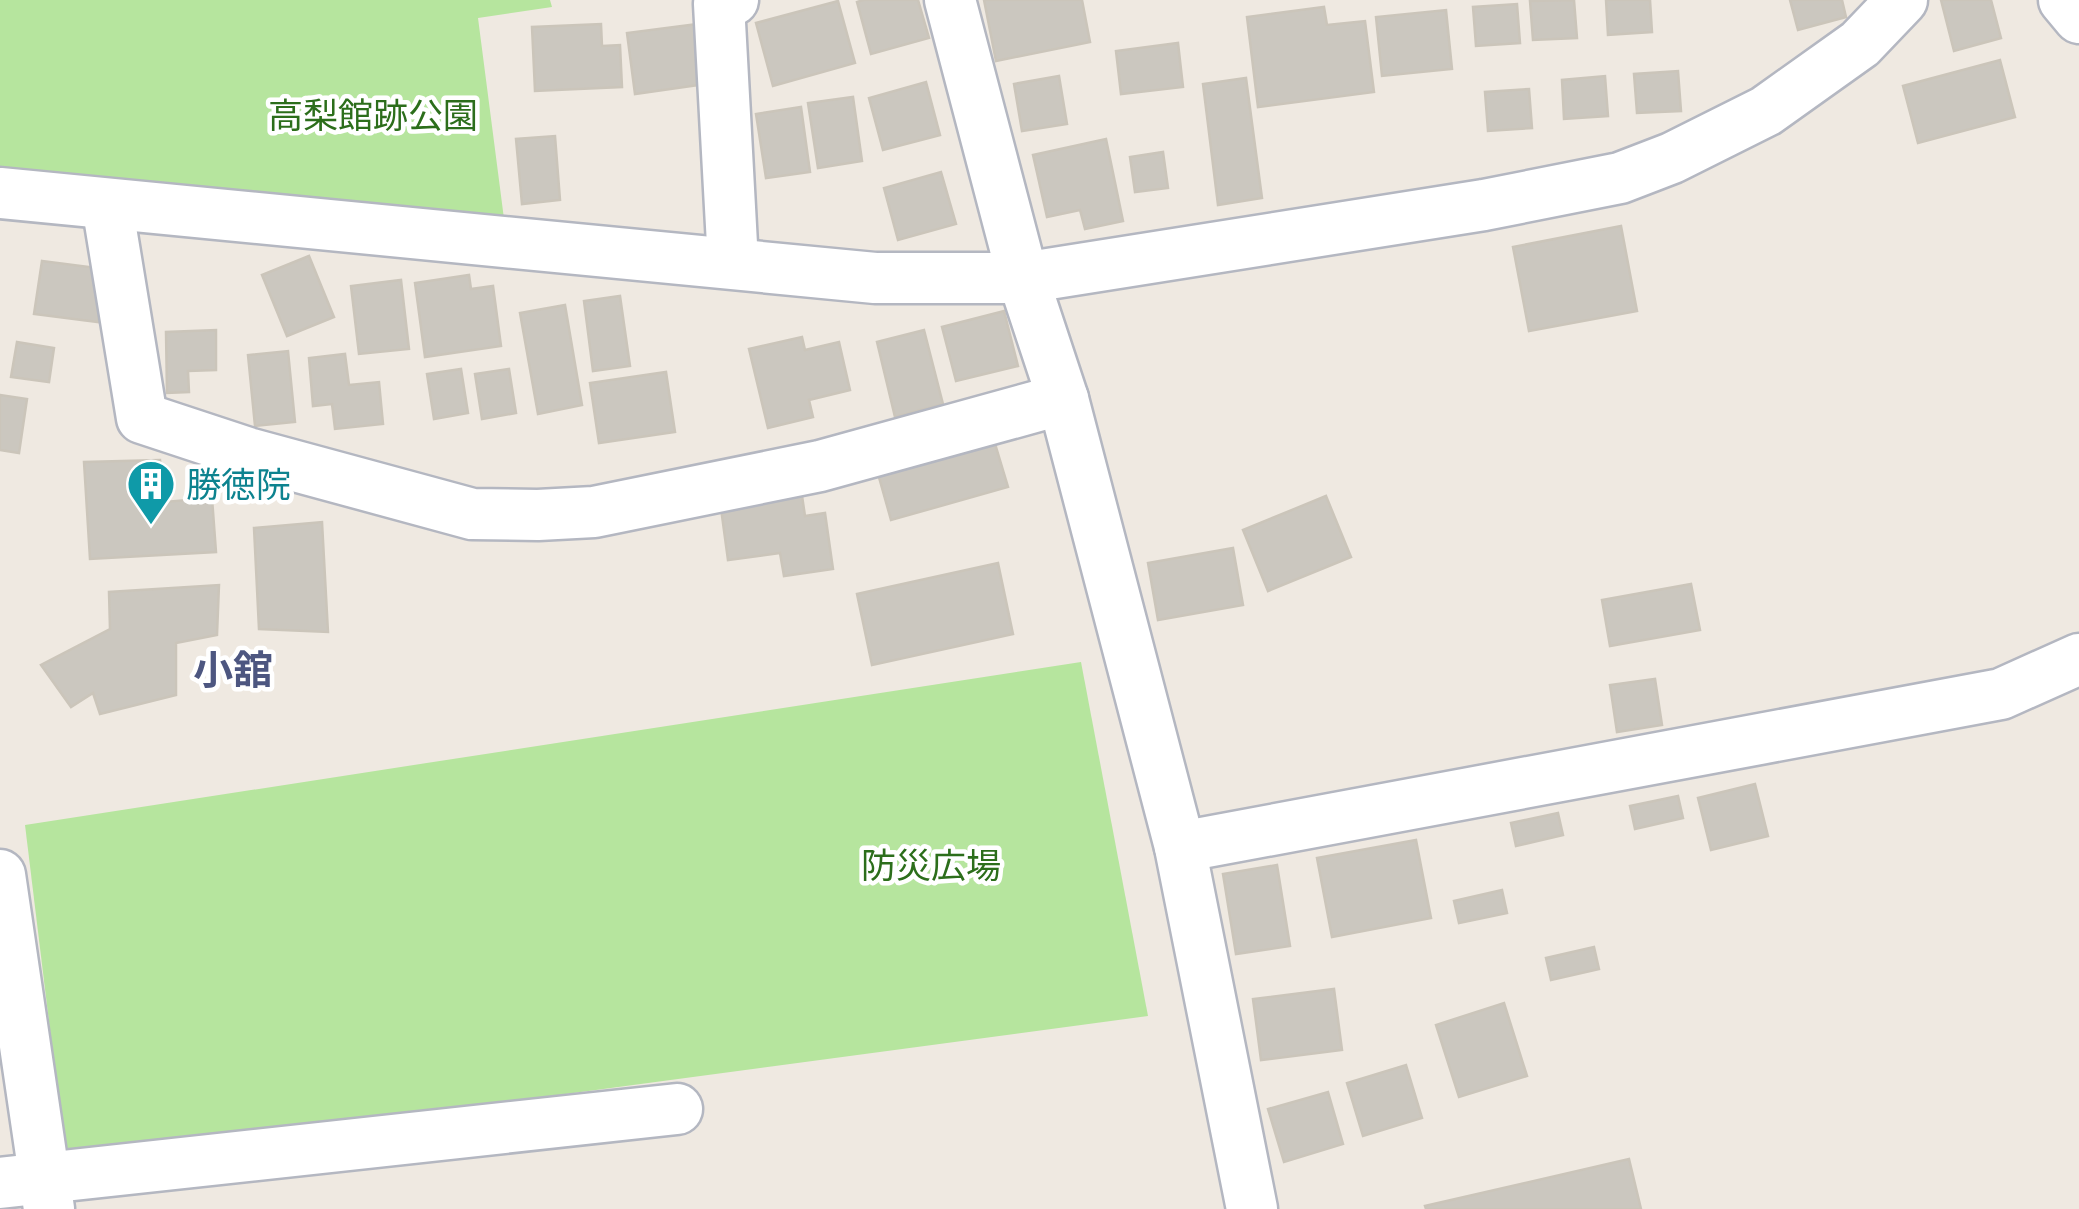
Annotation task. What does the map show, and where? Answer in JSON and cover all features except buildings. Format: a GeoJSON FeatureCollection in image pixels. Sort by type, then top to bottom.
{"type":"FeatureCollection","features":[{"type":"Feature","properties":{"kind":"street"},"geometry":{"type":"LineString","coordinates":[[733,0],[719,4],[733,263]]}},
{"type":"Feature","properties":{"kind":"street"},"geometry":{"type":"LineString","coordinates":[[950,0],[1023,278],[1062,399],[1180,847],[1252,1209]]}},
{"type":"Feature","properties":{"kind":"street"},"geometry":{"type":"LineString","coordinates":[[0,193],[875,278],[1023,278],[1465,208],[1620,178],[1672,158],[1766,111],[1860,44],[1902,0]]}},
{"type":"Feature","properties":{"kind":"street"},"geometry":{"type":"LineString","coordinates":[[2064,0],[2079,18]]}},
{"type":"Feature","properties":{"kind":"street"},"geometry":{"type":"LineString","coordinates":[[107,204],[142,418],[251,454],[472,514],[594,512],[820,466],[1062,399]]}},
{"type":"Feature","properties":{"kind":"street"},"geometry":{"type":"LineString","coordinates":[[1180,847],[2001,694],[2079,659]]}},
{"type":"Feature","properties":{"kind":"street"},"geometry":{"type":"LineString","coordinates":[[0,874],[31,1190],[678,1110]]}},
{"type":"Feature","properties":{"kind":"green space","name":"高梨館跡公園"},"geometry":{"type":"Polygon","coordinates":[[[0,0],[550,0],[552,7],[478,18],[507,242],[0,193],[0,0]]]}},
{"type":"Feature","properties":{"kind":"green space","name":"防災広場"},"geometry":{"type":"Polygon","coordinates":[[[1081,662],[1148,1016],[66,1161],[25,825],[1081,662]]]}},
{"type":"Feature","properties":{"kind":"place","name":"勝徳院"},"geometry":{"type":"Point","coordinates":[151,526]}},
{"type":"Feature","properties":{"kind":"district","name":"小舘"},"geometry":{"type":"Point","coordinates":[233,669]}}]}
